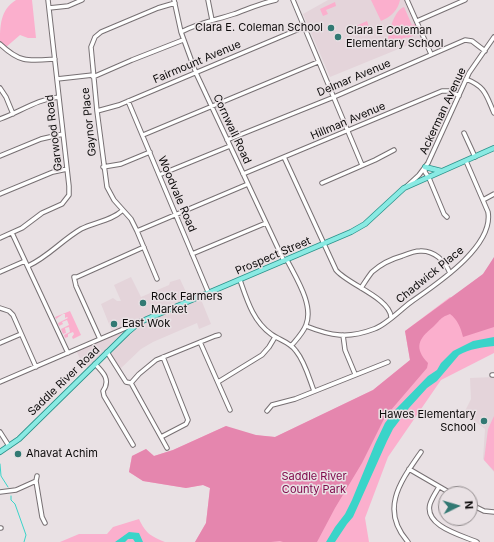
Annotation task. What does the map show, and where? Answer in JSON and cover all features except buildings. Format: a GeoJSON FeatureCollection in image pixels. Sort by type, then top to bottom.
{"type":"FeatureCollection","features":[{"type":"Feature","properties":{"kind":"main road","name":"Prospect Street"},"geometry":{"type":"LineString","coordinates":[[140,322],[209,294],[359,228],[404,188],[494,148]]}},
{"type":"Feature","properties":{"kind":"main road"},"geometry":{"type":"LineString","coordinates":[[425,167],[436,171],[442,171]]}},
{"type":"Feature","properties":{"kind":"main road","name":"Saddle River Road"},"geometry":{"type":"LineString","coordinates":[[0,452],[18,439],[140,322]]}},
{"type":"Feature","properties":{"kind":"street","name":"Garwood Road"},"geometry":{"type":"LineString","coordinates":[[0,238],[22,228],[42,213],[64,202],[69,195],[48,0]]}},
{"type":"Feature","properties":{"kind":"street"},"geometry":{"type":"LineString","coordinates":[[49,8],[68,6],[82,0]]}},
{"type":"Feature","properties":{"kind":"street"},"geometry":{"type":"LineString","coordinates":[[208,0],[212,20]]}},
{"type":"Feature","properties":{"kind":"street"},"geometry":{"type":"LineString","coordinates":[[181,32],[193,26],[276,0]]}},
{"type":"Feature","properties":{"kind":"street"},"geometry":{"type":"LineString","coordinates":[[293,0],[362,166]]}},
{"type":"Feature","properties":{"kind":"street"},"geometry":{"type":"LineString","coordinates":[[407,0],[432,54]]}},
{"type":"Feature","properties":{"kind":"street"},"geometry":{"type":"LineString","coordinates":[[417,21],[462,0]]}},
{"type":"Feature","properties":{"kind":"street","name":"Cornwall Road"},"geometry":{"type":"LineString","coordinates":[[174,2],[183,40],[196,73],[266,223],[308,305],[306,326]]}},
{"type":"Feature","properties":{"kind":"street","name":"Gaynor Place"},"geometry":{"type":"LineString","coordinates":[[157,279],[131,219],[109,192],[105,182],[91,47],[97,34],[104,30],[174,2]]}},
{"type":"Feature","properties":{"kind":"street","name":"Fairmount Avenue"},"geometry":{"type":"LineString","coordinates":[[97,111],[112,108],[304,27]]}},
{"type":"Feature","properties":{"kind":"street","name":"Ackerman Avenue"},"geometry":{"type":"LineString","coordinates":[[404,188],[425,167],[431,158],[469,72],[494,37]]}},
{"type":"Feature","properties":{"kind":"street"},"geometry":{"type":"LineString","coordinates":[[57,79],[93,76],[183,40]]}},
{"type":"Feature","properties":{"kind":"street","name":"Delmar Avenue"},"geometry":{"type":"LineString","coordinates":[[227,140],[334,97],[467,40],[472,41],[485,51]]}},
{"type":"Feature","properties":{"kind":"street"},"geometry":{"type":"LineString","coordinates":[[0,44],[12,55],[22,59],[32,61],[55,59]]}},
{"type":"Feature","properties":{"kind":"street"},"geometry":{"type":"LineString","coordinates":[[143,135],[318,62]]}},
{"type":"Feature","properties":{"kind":"street"},"geometry":{"type":"LineString","coordinates":[[466,79],[481,87],[494,113]]}},
{"type":"Feature","properties":{"kind":"street"},"geometry":{"type":"LineString","coordinates":[[0,88],[6,97],[13,114]]}},
{"type":"Feature","properties":{"kind":"street","name":"Hillman Avenue"},"geometry":{"type":"LineString","coordinates":[[243,174],[442,91],[450,91],[459,96]]}},
{"type":"Feature","properties":{"kind":"street"},"geometry":{"type":"LineString","coordinates":[[0,119],[40,100],[59,97]]}},
{"type":"Feature","properties":{"kind":"street","name":"Woodvale Road"},"geometry":{"type":"LineString","coordinates":[[128,101],[209,294]]}},
{"type":"Feature","properties":{"kind":"street"},"geometry":{"type":"LineString","coordinates":[[464,133],[475,157]]}},
{"type":"Feature","properties":{"kind":"street"},"geometry":{"type":"LineString","coordinates":[[0,156],[41,139],[63,134]]}},
{"type":"Feature","properties":{"kind":"street"},"geometry":{"type":"LineString","coordinates":[[160,175],[230,146]]}},
{"type":"Feature","properties":{"kind":"street"},"geometry":{"type":"LineString","coordinates":[[322,182],[362,166],[394,150]]}},
{"type":"Feature","properties":{"kind":"street"},"geometry":{"type":"LineString","coordinates":[[103,168],[121,164],[150,152]]}},
{"type":"Feature","properties":{"kind":"street"},"geometry":{"type":"LineString","coordinates":[[284,157],[339,274],[362,288],[386,306],[391,314],[391,317]]}},
{"type":"Feature","properties":{"kind":"street","name":"Chadwick Place"},"geometry":{"type":"LineString","coordinates":[[306,326],[325,334],[343,335],[376,328],[450,273],[470,255],[487,231],[489,216],[466,161]]}},
{"type":"Feature","properties":{"kind":"street"},"geometry":{"type":"LineString","coordinates":[[425,167],[429,171],[429,178],[444,214],[447,217]]}},
{"type":"Feature","properties":{"kind":"street"},"geometry":{"type":"LineString","coordinates":[[0,194],[53,172],[67,169]]}},
{"type":"Feature","properties":{"kind":"street"},"geometry":{"type":"LineString","coordinates":[[137,231],[248,184]]}},
{"type":"Feature","properties":{"kind":"street"},"geometry":{"type":"LineString","coordinates":[[483,200],[494,194]]}},
{"type":"Feature","properties":{"kind":"street"},"geometry":{"type":"LineString","coordinates":[[28,266],[39,261],[74,233],[91,224],[113,218],[123,210]]}},
{"type":"Feature","properties":{"kind":"street"},"geometry":{"type":"LineString","coordinates":[[192,254],[266,223]]}},
{"type":"Feature","properties":{"kind":"street"},"geometry":{"type":"LineString","coordinates":[[12,233],[68,353]]}},
{"type":"Feature","properties":{"kind":"street"},"geometry":{"type":"LineString","coordinates":[[100,339],[76,286],[74,277],[144,247]]}},
{"type":"Feature","properties":{"kind":"street"},"geometry":{"type":"LineString","coordinates":[[362,288],[372,272],[384,263],[416,251],[428,251],[436,254],[450,273]]}},
{"type":"Feature","properties":{"kind":"street"},"geometry":{"type":"LineString","coordinates":[[0,272],[25,261]]}},
{"type":"Feature","properties":{"kind":"street"},"geometry":{"type":"LineString","coordinates":[[240,280],[255,316],[265,330],[291,346],[300,356],[314,391]]}},
{"type":"Feature","properties":{"kind":"street"},"geometry":{"type":"LineString","coordinates":[[0,308],[11,312],[36,366]]}},
{"type":"Feature","properties":{"kind":"street","name":"Prospect Street"},"geometry":{"type":"LineString","coordinates":[[0,382],[140,322]]}},
{"type":"Feature","properties":{"kind":"street"},"geometry":{"type":"LineString","coordinates":[[291,346],[306,326]]}},
{"type":"Feature","properties":{"kind":"street"},"geometry":{"type":"LineString","coordinates":[[0,343],[21,334]]}},
{"type":"Feature","properties":{"kind":"street"},"geometry":{"type":"LineString","coordinates":[[131,383],[151,364],[163,357],[219,335]]}},
{"type":"Feature","properties":{"kind":"street"},"geometry":{"type":"LineString","coordinates":[[343,335],[345,350],[355,374]]}},
{"type":"Feature","properties":{"kind":"street"},"geometry":{"type":"LineString","coordinates":[[218,382],[262,354],[269,347],[275,336]]}},
{"type":"Feature","properties":{"kind":"street"},"geometry":{"type":"LineString","coordinates":[[200,342],[230,410]]}},
{"type":"Feature","properties":{"kind":"street"},"geometry":{"type":"LineString","coordinates":[[108,352],[126,382],[131,383],[168,448]]}},
{"type":"Feature","properties":{"kind":"street"},"geometry":{"type":"LineString","coordinates":[[161,437],[186,424],[188,420],[163,357]]}},
{"type":"Feature","properties":{"kind":"street"},"geometry":{"type":"LineString","coordinates":[[267,411],[272,405],[295,399],[388,362]]}},
{"type":"Feature","properties":{"kind":"street"},"geometry":{"type":"LineString","coordinates":[[95,364],[104,372],[107,379],[106,386],[103,391],[104,396],[133,445]]}},
{"type":"Feature","properties":{"kind":"street"},"geometry":{"type":"LineString","coordinates":[[0,432],[9,446]]}},
{"type":"Feature","properties":{"kind":"street"},"geometry":{"type":"LineString","coordinates":[[408,542],[399,529],[395,518],[395,497],[399,487],[420,452]]}},
{"type":"Feature","properties":{"kind":"street"},"geometry":{"type":"LineString","coordinates":[[409,470],[438,486]]}},
{"type":"Feature","properties":{"kind":"street"},"geometry":{"type":"LineString","coordinates":[[0,492],[16,490],[36,478],[42,517],[45,523]]}},
{"type":"Feature","properties":{"kind":"street"},"geometry":{"type":"LineString","coordinates":[[438,489],[430,505],[430,512],[432,519],[438,525]]}},
{"type":"Feature","properties":{"kind":"street"},"geometry":{"type":"LineString","coordinates":[[478,508],[484,511],[494,512]]}},
{"type":"Feature","properties":{"kind":"street"},"geometry":{"type":"LineString","coordinates":[[439,526],[477,542]]}},
{"type":"Feature","properties":{"kind":"shaded area"},"geometry":{"type":"Polygon","coordinates":[[[328,0],[405,0],[423,39],[330,77],[303,14],[328,0]]]}},
{"type":"Feature","properties":{"kind":"shaded area"},"geometry":{"type":"Polygon","coordinates":[[[131,277],[141,297],[169,285],[170,282],[180,279],[190,301],[200,297],[211,324],[199,329],[197,323],[153,342],[141,349],[119,370],[107,352],[89,370],[81,361],[76,350],[113,334],[101,304],[113,298],[117,301],[121,301],[114,285],[131,277]]]}},
{"type":"Feature","properties":{"kind":"shaded area","name":"Hawes Elementary School"},"geometry":{"type":"Polygon","coordinates":[[[494,377],[494,472],[483,459],[485,429],[464,413],[471,399],[470,378],[494,377]]]}},
{"type":"Feature","properties":{"kind":"green space"},"geometry":{"type":"Polygon","coordinates":[[[16,0],[32,0],[36,38],[28,38],[20,35],[5,48],[0,44],[2,19],[7,9],[16,0]]]}},
{"type":"Feature","properties":{"kind":"green space"},"geometry":{"type":"Polygon","coordinates":[[[371,0],[400,0],[394,13],[381,21],[371,0]]]}},
{"type":"Feature","properties":{"kind":"green space"},"geometry":{"type":"Polygon","coordinates":[[[335,2],[336,6],[326,10],[328,14],[323,16],[320,9],[335,2]]]}},
{"type":"Feature","properties":{"kind":"green space"},"geometry":{"type":"Polygon","coordinates":[[[404,7],[412,25],[415,24],[417,29],[415,31],[416,33],[408,38],[407,37],[388,45],[394,18],[400,9],[404,7]]]}},
{"type":"Feature","properties":{"kind":"green space"},"geometry":{"type":"Polygon","coordinates":[[[367,21],[370,30],[363,33],[359,31],[356,26],[367,21]]]}},
{"type":"Feature","properties":{"kind":"green space","name":"Saddle River County Park"},"geometry":{"type":"Polygon","coordinates":[[[494,257],[494,327],[463,337],[455,318],[450,314],[442,318],[424,336],[421,340],[419,348],[428,363],[427,368],[385,417],[362,463],[317,542],[195,542],[206,523],[210,488],[203,485],[186,488],[143,481],[129,472],[132,456],[146,449],[154,456],[173,450],[226,426],[256,435],[275,437],[373,390],[410,360],[405,331],[483,274],[494,257]]]}},
{"type":"Feature","properties":{"kind":"green space","name":"Saddle River County Park"},"geometry":{"type":"Polygon","coordinates":[[[494,259],[494,353],[441,380],[388,457],[365,518],[369,542],[195,542],[206,523],[210,488],[203,485],[186,488],[143,481],[129,472],[132,456],[146,449],[154,456],[173,450],[226,426],[242,434],[275,437],[373,390],[410,360],[405,331],[483,274],[494,259]]]}},
{"type":"Feature","properties":{"kind":"green space"},"geometry":{"type":"Polygon","coordinates":[[[70,311],[81,335],[73,339],[73,332],[68,334],[68,337],[65,338],[64,335],[70,332],[69,327],[65,328],[66,333],[63,334],[61,329],[69,325],[67,320],[62,322],[63,324],[59,326],[58,323],[68,318],[65,318],[65,314],[56,319],[55,317],[70,311]]]}},
{"type":"Feature","properties":{"kind":"green space"},"geometry":{"type":"Polygon","coordinates":[[[494,416],[494,471],[484,460],[488,429],[494,416]]]}},
{"type":"Feature","properties":{"kind":"green space"},"geometry":{"type":"Polygon","coordinates":[[[139,519],[149,534],[165,542],[60,542],[79,534],[107,534],[113,527],[139,519]]]}},
{"type":"Feature","properties":{"kind":"water"},"geometry":{"type":"Polygon","coordinates":[[[494,337],[494,346],[472,350],[459,355],[437,381],[427,388],[409,408],[393,429],[353,517],[335,542],[326,542],[345,514],[385,423],[395,410],[428,376],[437,370],[441,363],[453,351],[473,341],[494,337]]]}},
{"type":"Feature","properties":{"kind":"water"},"geometry":{"type":"Polygon","coordinates":[[[129,532],[139,533],[143,542],[135,542],[133,539],[128,539],[125,542],[115,542],[129,532]]]}},
{"type":"Feature","properties":{"kind":"waterway"},"geometry":{"type":"LineString","coordinates":[[0,464],[1,476],[8,487]]}},
{"type":"Feature","properties":{"kind":"waterway"},"geometry":{"type":"LineString","coordinates":[[11,496],[11,500],[15,504],[26,535],[24,542]]}},
{"type":"Feature","properties":{"kind":"place","name":"Clara E. Coleman School"},"geometry":{"type":"Point","coordinates":[331,28]}},
{"type":"Feature","properties":{"kind":"place","name":"Clara E Coleman Elementary School"},"geometry":{"type":"Point","coordinates":[338,37]}},
{"type":"Feature","properties":{"kind":"place","name":"Rock Farmers Market"},"geometry":{"type":"Point","coordinates":[143,303]}},
{"type":"Feature","properties":{"kind":"place","name":"East Wok"},"geometry":{"type":"Point","coordinates":[114,324]}},
{"type":"Feature","properties":{"kind":"place","name":"Hawes Elementary School"},"geometry":{"type":"Point","coordinates":[484,421]}},
{"type":"Feature","properties":{"kind":"place","name":"Ahavat Achim"},"geometry":{"type":"Point","coordinates":[18,454]}}]}
